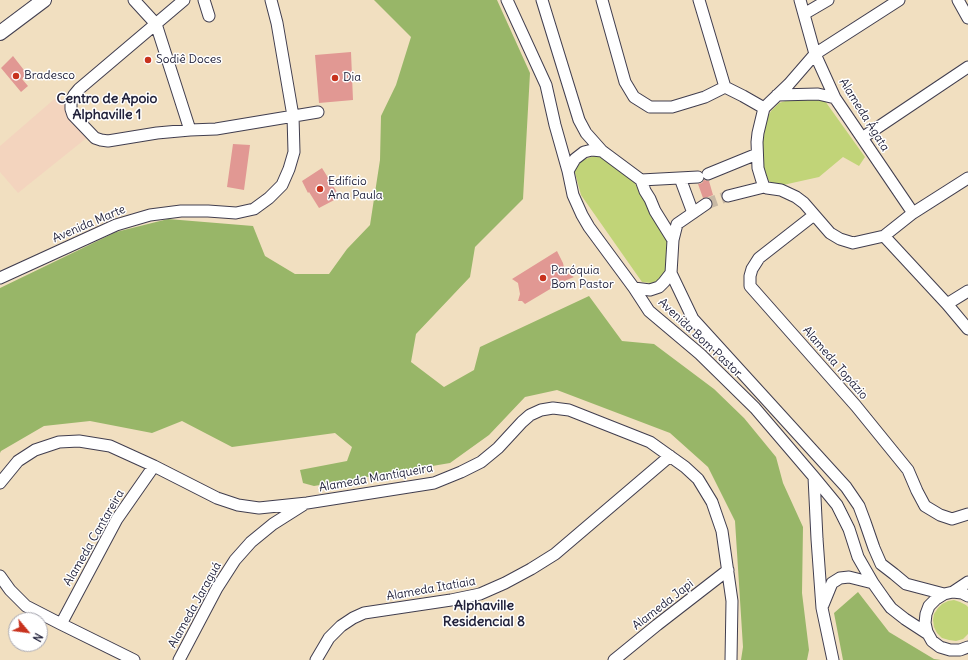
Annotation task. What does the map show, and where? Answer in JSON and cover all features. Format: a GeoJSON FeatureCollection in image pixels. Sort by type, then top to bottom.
{"type":"FeatureCollection","features":[{"type":"Feature","properties":{"kind":"main road"},"geometry":{"type":"LineString","coordinates":[[0,33],[44,0]]}},
{"type":"Feature","properties":{"kind":"street"},"geometry":{"type":"LineString","coordinates":[[134,0],[156,24],[190,130]]}},
{"type":"Feature","properties":{"kind":"street"},"geometry":{"type":"LineString","coordinates":[[184,0],[79,89],[74,95],[71,101],[73,115],[95,138],[108,141],[158,133],[216,129],[318,112]]}},
{"type":"Feature","properties":{"kind":"street"},"geometry":{"type":"LineString","coordinates":[[204,0],[209,16]]}},
{"type":"Feature","properties":{"kind":"street","name":"Avenida Marte"},"geometry":{"type":"LineString","coordinates":[[0,278],[116,225],[150,215],[181,211],[236,213],[254,209],[269,198],[282,185],[294,152],[293,116],[277,23],[270,0]]}},
{"type":"Feature","properties":{"kind":"street","name":"Avenida Bom Pastor"},"geometry":{"type":"LineString","coordinates":[[507,0],[546,85],[573,195],[589,227],[649,311],[700,354],[755,408],[837,506],[849,528],[858,557],[873,583],[891,608],[928,634],[932,641],[940,647],[950,650],[960,650],[968,647]]}},
{"type":"Feature","properties":{"kind":"street"},"geometry":{"type":"LineString","coordinates":[[542,0],[579,120],[586,133],[602,151],[641,180],[655,211],[673,240]]}},
{"type":"Feature","properties":{"kind":"street"},"geometry":{"type":"LineString","coordinates":[[602,0],[625,82],[634,97],[650,107],[672,107],[705,97],[725,87]]}},
{"type":"Feature","properties":{"kind":"street"},"geometry":{"type":"LineString","coordinates":[[699,0],[725,87],[764,108]]}},
{"type":"Feature","properties":{"kind":"street","name":"Alameda Ágata"},"geometry":{"type":"LineString","coordinates":[[800,0],[815,54],[835,98],[914,213]]}},
{"type":"Feature","properties":{"kind":"street"},"geometry":{"type":"LineString","coordinates":[[804,14],[828,0]]}},
{"type":"Feature","properties":{"kind":"street"},"geometry":{"type":"LineString","coordinates":[[766,187],[758,168],[757,154],[758,133],[764,108],[789,84],[815,54],[899,0]]}},
{"type":"Feature","properties":{"kind":"street"},"geometry":{"type":"LineString","coordinates":[[958,0],[968,18]]}},
{"type":"Feature","properties":{"kind":"street"},"geometry":{"type":"LineString","coordinates":[[862,138],[968,67]]}},
{"type":"Feature","properties":{"kind":"street"},"geometry":{"type":"LineString","coordinates":[[776,95],[818,94],[835,98]]}},
{"type":"Feature","properties":{"kind":"street"},"geometry":{"type":"LineString","coordinates":[[568,171],[575,158],[584,152],[592,150],[602,151]]}},
{"type":"Feature","properties":{"kind":"street"},"geometry":{"type":"LineString","coordinates":[[641,180],[703,175],[757,154]]}},
{"type":"Feature","properties":{"kind":"street"},"geometry":{"type":"LineString","coordinates":[[680,178],[693,213]]}},
{"type":"Feature","properties":{"kind":"street"},"geometry":{"type":"LineString","coordinates":[[728,196],[766,187],[781,190],[796,197],[804,203],[830,233],[840,239],[853,243],[884,236],[914,213],[968,178]]}},
{"type":"Feature","properties":{"kind":"street","name":"Avenida Bom Pastor"},"geometry":{"type":"LineString","coordinates":[[706,204],[677,224],[673,240],[671,273],[693,319],[846,488],[858,506],[881,564],[906,584],[948,593],[962,593],[968,596]]}},
{"type":"Feature","properties":{"kind":"street","name":"Alameda Topázio"},"geometry":{"type":"LineString","coordinates":[[814,215],[759,258],[752,269],[750,286],[856,406],[908,470],[925,506],[940,515],[952,519],[968,514]]}},
{"type":"Feature","properties":{"kind":"street"},"geometry":{"type":"LineString","coordinates":[[884,236],[968,329]]}},
{"type":"Feature","properties":{"kind":"street"},"geometry":{"type":"LineString","coordinates":[[634,288],[650,290],[659,287],[671,273]]}},
{"type":"Feature","properties":{"kind":"street"},"geometry":{"type":"LineString","coordinates":[[947,304],[968,291]]}},
{"type":"Feature","properties":{"kind":"street","name":"Alameda Mantiqueira"},"geometry":{"type":"LineString","coordinates":[[0,483],[18,461],[35,450],[59,442],[79,441],[110,446],[154,466],[217,498],[238,505],[258,508],[307,503],[434,483],[481,462],[498,448],[530,415],[541,410],[554,408],[568,410],[650,442],[685,467],[698,479],[712,502],[722,531],[732,601],[731,660]]}},
{"type":"Feature","properties":{"kind":"street","name":"Alameda Itatiaia"},"geometry":{"type":"LineString","coordinates":[[316,660],[329,638],[341,626],[364,613],[451,600],[480,594],[531,569],[555,554],[670,456]]}},
{"type":"Feature","properties":{"kind":"street","name":"Alameda Cantareira"},"geometry":{"type":"LineString","coordinates":[[61,624],[117,519],[154,466]]}},
{"type":"Feature","properties":{"kind":"street"},"geometry":{"type":"LineString","coordinates":[[814,477],[822,608],[833,660]]}},
{"type":"Feature","properties":{"kind":"street","name":"Alameda Jaraguá"},"geometry":{"type":"LineString","coordinates":[[179,660],[217,588],[235,560],[251,542],[273,524],[307,503]]}},
{"type":"Feature","properties":{"kind":"street","name":"Alameda Japi"},"geometry":{"type":"LineString","coordinates":[[614,660],[728,570]]}},
{"type":"Feature","properties":{"kind":"street"},"geometry":{"type":"LineString","coordinates":[[0,576],[10,590],[26,606],[134,660]]}},
{"type":"Feature","properties":{"kind":"street"},"geometry":{"type":"LineString","coordinates":[[822,608],[832,583],[840,578],[849,577],[873,583]]}},
{"type":"Feature","properties":{"kind":"street"},"geometry":{"type":"LineString","coordinates":[[928,634],[925,623],[929,606],[936,599],[968,582]]}},
{"type":"Feature","properties":{"kind":"shaded area"},"geometry":{"type":"Polygon","coordinates":[[[59,95],[89,136],[18,193],[0,172],[0,146],[59,95]]]}},
{"type":"Feature","properties":{"kind":"green space"},"geometry":{"type":"Polygon","coordinates":[[[374,0],[497,0],[530,73],[523,199],[475,247],[470,277],[416,334],[411,362],[444,387],[474,370],[480,347],[589,296],[622,341],[654,344],[714,389],[744,418],[776,457],[783,483],[803,527],[802,593],[809,650],[807,660],[741,660],[743,647],[735,521],[708,467],[670,433],[557,390],[525,397],[489,435],[450,463],[314,486],[303,483],[300,470],[347,461],[352,447],[335,433],[232,447],[182,421],[152,433],[90,421],[44,426],[0,453],[0,288],[116,232],[168,219],[253,226],[265,256],[295,274],[329,274],[347,249],[370,225],[380,160],[381,116],[396,85],[411,37],[374,0]]]}},
{"type":"Feature","properties":{"kind":"green space"},"geometry":{"type":"Polygon","coordinates":[[[802,98],[825,101],[865,157],[859,166],[843,157],[819,177],[783,185],[772,183],[763,177],[758,161],[764,137],[766,120],[771,111],[779,103],[802,98]]]}},
{"type":"Feature","properties":{"kind":"green space"},"geometry":{"type":"Polygon","coordinates":[[[599,154],[633,180],[667,241],[665,277],[658,282],[642,282],[581,195],[574,169],[583,160],[599,154]]]}},
{"type":"Feature","properties":{"kind":"green space"},"geometry":{"type":"Polygon","coordinates":[[[858,592],[889,632],[934,659],[941,660],[843,660],[834,613],[858,592]]]}},
{"type":"Feature","properties":{"kind":"green space"},"geometry":{"type":"Polygon","coordinates":[[[954,600],[968,607],[968,634],[963,639],[956,641],[942,638],[934,627],[933,620],[934,614],[942,604],[954,600]]]}},
{"type":"Feature","properties":{"kind":"building","name":"Dia"},"geometry":{"type":"Polygon","coordinates":[[[351,52],[353,100],[319,103],[315,55],[351,52]]]}},
{"type":"Feature","properties":{"kind":"building","name":"Bradesco"},"geometry":{"type":"Polygon","coordinates":[[[13,56],[27,74],[22,79],[28,86],[21,92],[1,68],[13,56]]]}},
{"type":"Feature","properties":{"kind":"building"},"geometry":{"type":"Polygon","coordinates":[[[233,144],[250,145],[244,190],[227,187],[233,144]]]}},
{"type":"Feature","properties":{"kind":"building","name":"Edifício Ana Paula"},"geometry":{"type":"Polygon","coordinates":[[[322,168],[340,197],[319,208],[309,192],[308,193],[302,181],[322,168]]]}},
{"type":"Feature","properties":{"kind":"building"},"geometry":{"type":"Polygon","coordinates":[[[704,180],[709,181],[713,195],[703,198],[698,184],[702,183],[704,180]]]}},
{"type":"Feature","properties":{"kind":"building","name":"Paróquia Bom Pastor"},"geometry":{"type":"Polygon","coordinates":[[[557,251],[563,263],[565,272],[574,277],[562,282],[525,304],[522,301],[518,301],[520,294],[518,283],[512,279],[557,251]]]}},
{"type":"Feature","properties":{"kind":"tunnel"},"geometry":{"type":"LineString","coordinates":[[706,204],[728,196]]}},
{"type":"Feature","properties":{"kind":"place","name":"Sodiê Doces"},"geometry":{"type":"Point","coordinates":[148,60]}},
{"type":"Feature","properties":{"kind":"place","name":"Bradesco"},"geometry":{"type":"Point","coordinates":[16,76]}},
{"type":"Feature","properties":{"kind":"place","name":"Dia"},"geometry":{"type":"Point","coordinates":[335,78]}},
{"type":"Feature","properties":{"kind":"place","name":"Edifício Ana Paula"},"geometry":{"type":"Point","coordinates":[320,189]}},
{"type":"Feature","properties":{"kind":"place","name":"Paróquia Bom Pastor"},"geometry":{"type":"Point","coordinates":[543,278]}},
{"type":"Feature","properties":{"kind":"district","name":"Centro de Apoio Alphaville 1"},"geometry":{"type":"Point","coordinates":[107,108]}},
{"type":"Feature","properties":{"kind":"district","name":"Alphaville Residencial 8"},"geometry":{"type":"Point","coordinates":[484,614]}}]}
